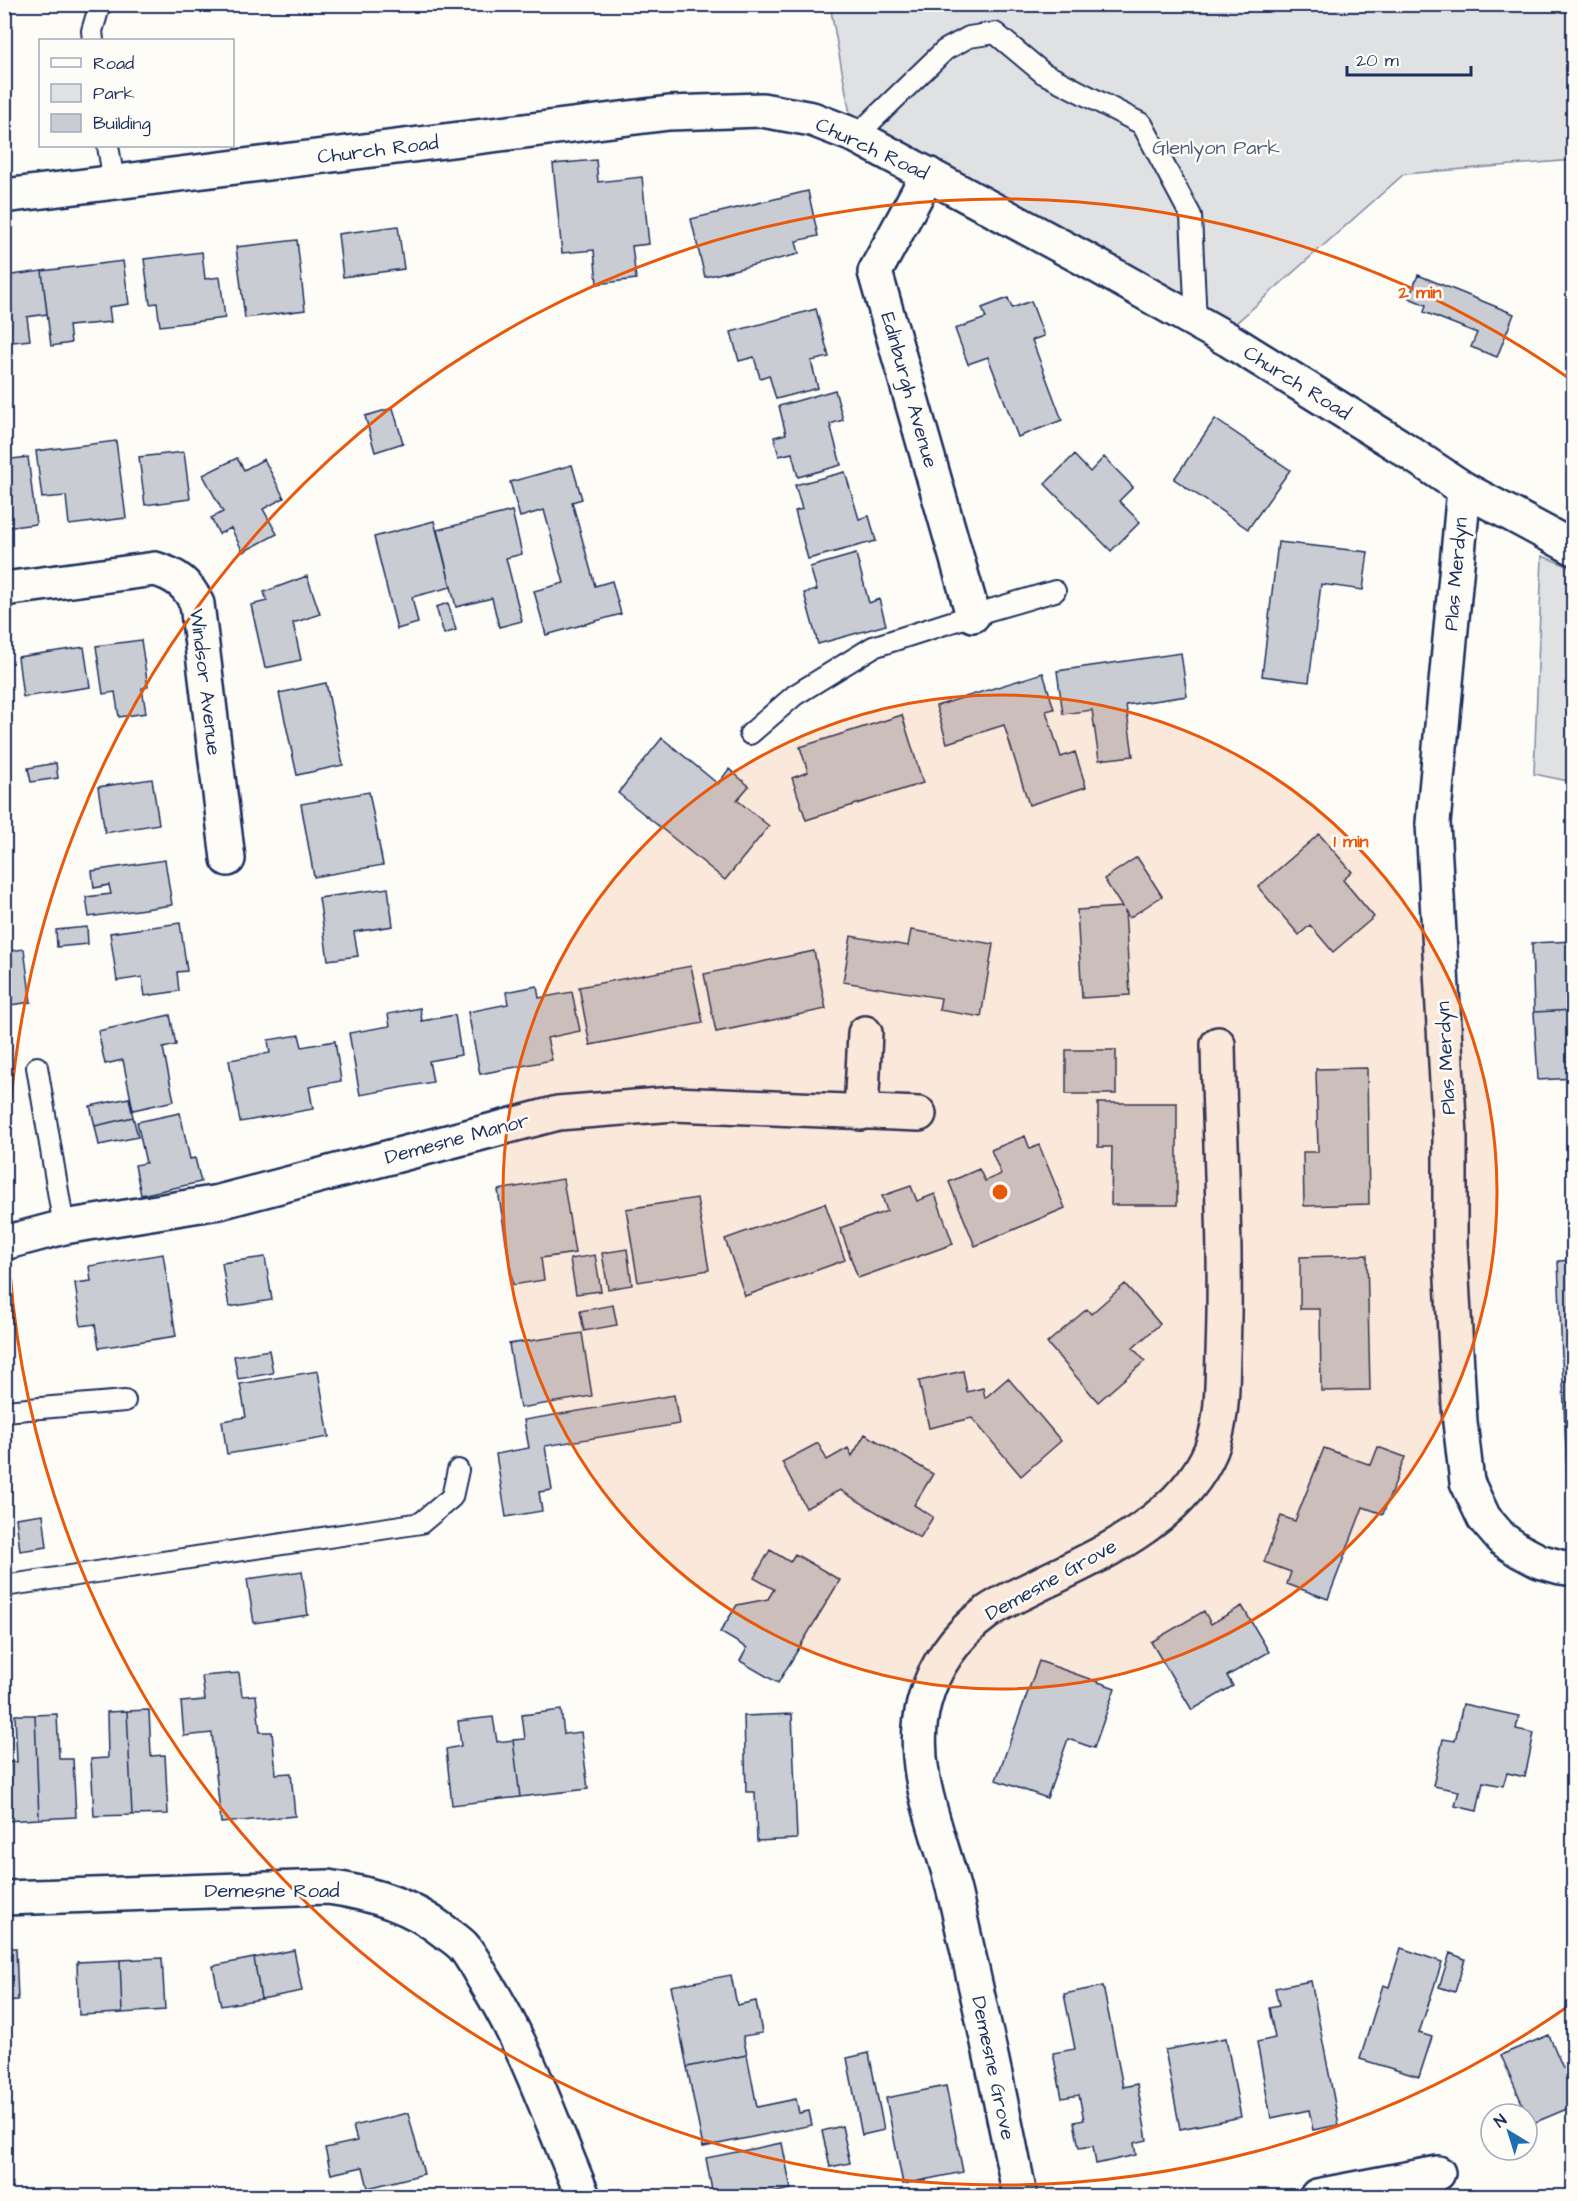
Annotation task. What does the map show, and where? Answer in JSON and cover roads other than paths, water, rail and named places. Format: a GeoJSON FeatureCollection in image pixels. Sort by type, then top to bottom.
{"type":"FeatureCollection","features":[{"type":"Feature","properties":{"kind":"street","name":"Church Road"},"geometry":{"type":"LineString","coordinates":[[4,196],[669,113],[762,110],[812,119],[856,136],[928,174],[1196,322],[1398,445],[1464,489],[1574,548]]}},
{"type":"Feature","properties":{"kind":"street","name":"Edinburgh Avenue"},"geometry":{"type":"LineString","coordinates":[[928,174],[875,272],[973,615]]}},
{"type":"Feature","properties":{"kind":"street","name":"Plas Merdyn"},"geometry":{"type":"LineString","coordinates":[[1464,489],[1433,823],[1450,1137],[1450,1243],[1460,1422],[1467,1482],[1484,1518],[1502,1539],[1520,1551],[1539,1561],[1560,1568],[1574,1569]]}},
{"type":"Feature","properties":{"kind":"street","name":"Windsor Avenue"},"geometry":{"type":"LineString","coordinates":[[4,590],[154,569],[171,573],[184,583],[197,604],[228,860]]}},
{"type":"Feature","properties":{"kind":"street"},"geometry":{"type":"LineString","coordinates":[[861,1113],[865,1033]]}},
{"type":"Feature","properties":{"kind":"street","name":"Demesne Grove"},"geometry":{"type":"LineString","coordinates":[[1020,2196],[998,2082],[952,1884],[924,1785],[919,1758],[919,1730],[924,1702],[934,1676],[948,1652],[966,1630],[987,1612],[1094,1558],[1149,1524],[1185,1491],[1211,1450],[1219,1421],[1224,1323],[1218,1044]]}},
{"type":"Feature","properties":{"kind":"street","name":"Demesne Manor"},"geometry":{"type":"LineString","coordinates":[[4,1244],[64,1227],[219,1202],[558,1113],[674,1104],[919,1114]]}},
{"type":"Feature","properties":{"kind":"street","name":"Demesne Road"},"geometry":{"type":"LineString","coordinates":[[4,1898],[328,1887],[356,1891],[412,1910],[436,1924],[463,1946],[492,1993],[511,2025],[583,2196]]}},
{"type":"Feature","properties":{"kind":"street"},"geometry":{"type":"LineString","coordinates":[[1317,2196],[1438,2174]]}},
{"type":"Feature","properties":{"kind":"lane"},"geometry":{"type":"LineString","coordinates":[[93,39],[92,31],[100,4]]}},
{"type":"Feature","properties":{"kind":"lane"},"geometry":{"type":"LineString","coordinates":[[856,136],[945,50],[969,36],[995,33],[1043,73],[1142,124],[1191,216],[1196,322]]}},
{"type":"Feature","properties":{"kind":"lane"},"geometry":{"type":"LineString","coordinates":[[108,147],[114,182]]}},
{"type":"Feature","properties":{"kind":"lane"},"geometry":{"type":"LineString","coordinates":[[750,734],[795,695],[873,647],[1055,591]]}},
{"type":"Feature","properties":{"kind":"lane"},"geometry":{"type":"LineString","coordinates":[[37,1067],[64,1227]]}},
{"type":"Feature","properties":{"kind":"lane"},"geometry":{"type":"LineString","coordinates":[[4,1411],[125,1401]]}},
{"type":"Feature","properties":{"kind":"lane"},"geometry":{"type":"LineString","coordinates":[[4,1586],[421,1523],[452,1497],[458,1470]]}},
{"type":"Feature","properties":{"kind":"park label","name":"Glenlyon Park"},"geometry":{"type":"Point","coordinates":[1216,148]}}]}
